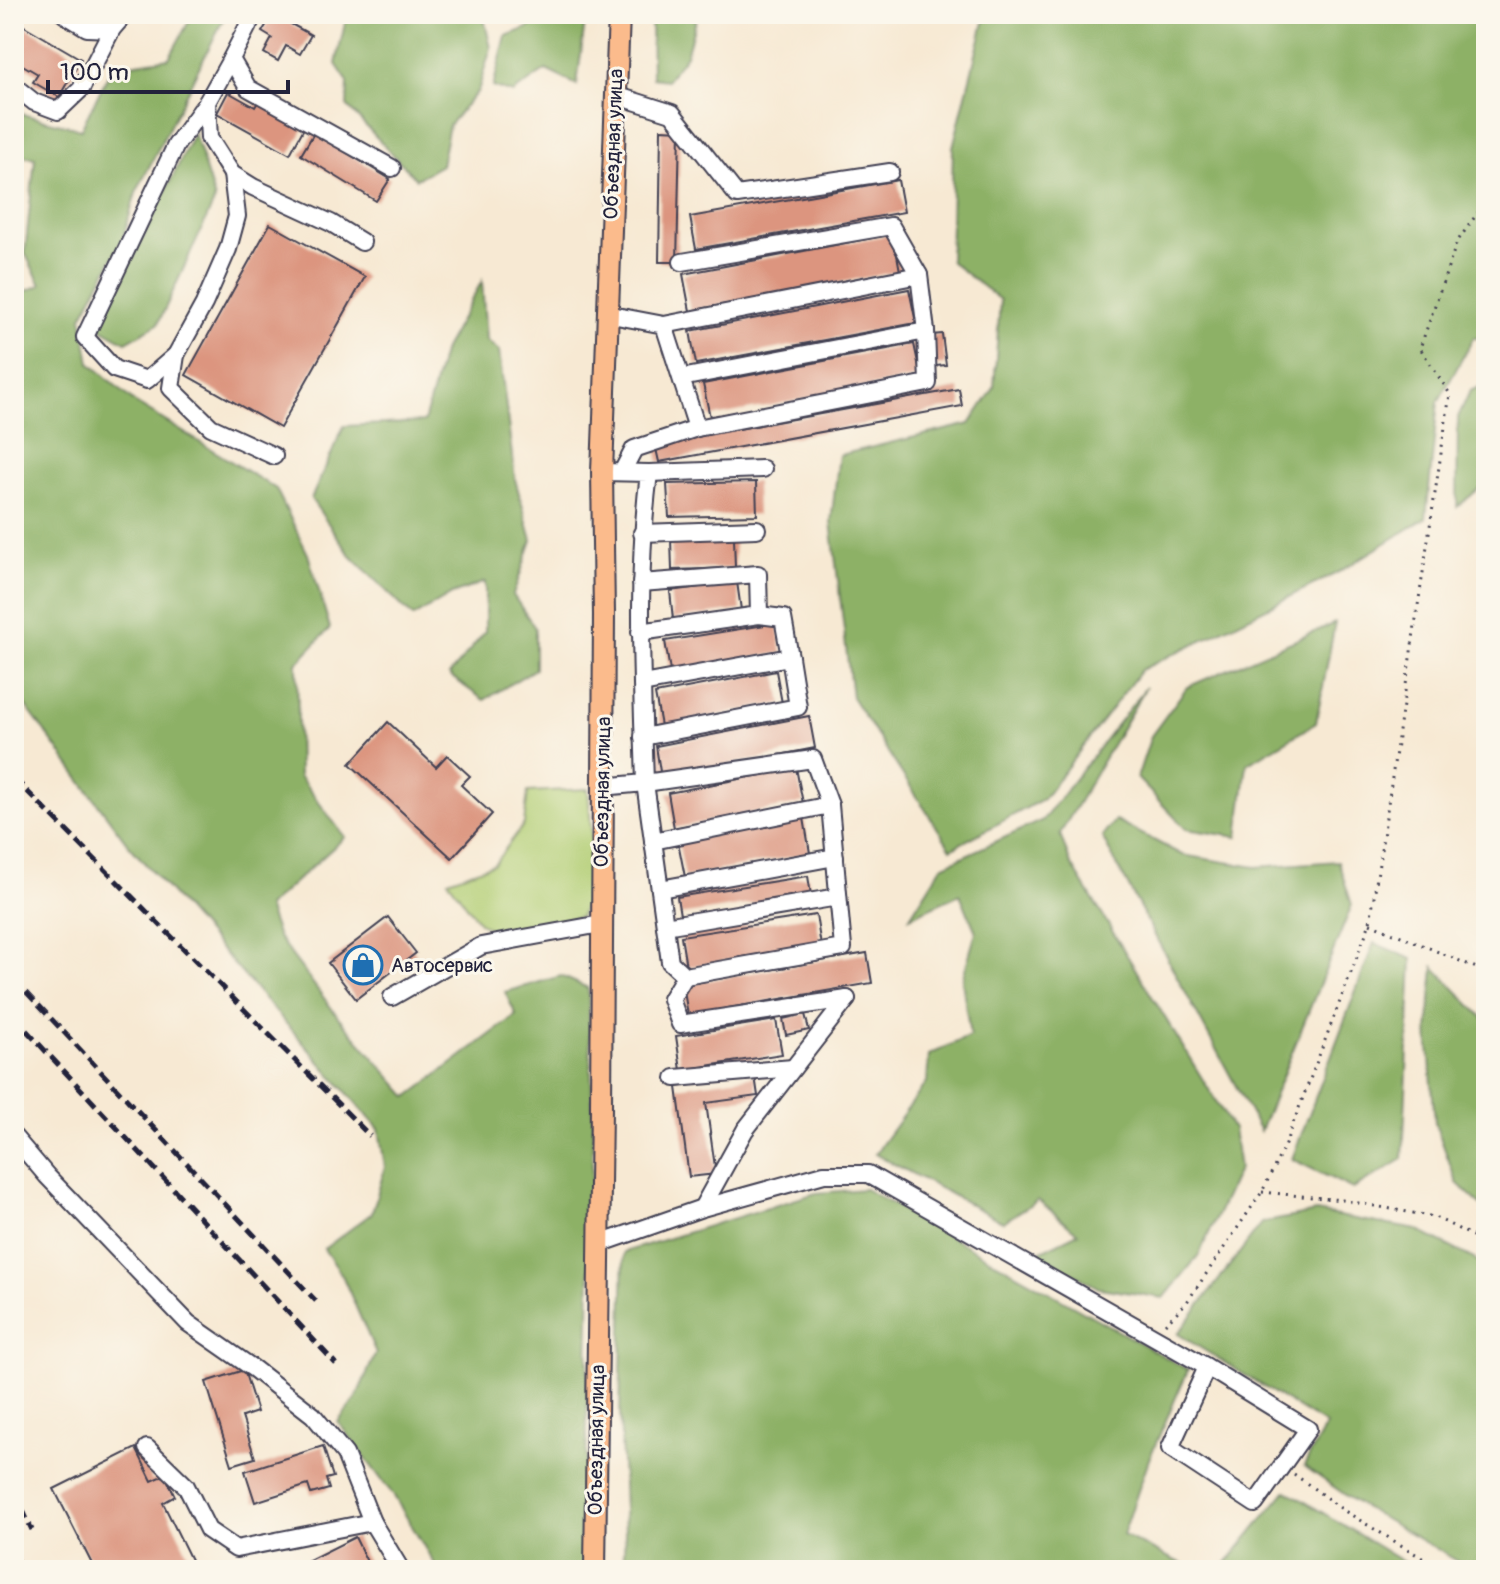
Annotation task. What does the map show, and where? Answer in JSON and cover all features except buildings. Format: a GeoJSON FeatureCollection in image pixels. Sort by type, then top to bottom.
{"type":"FeatureCollection","features":[{"type":"Feature","properties":{"kind":"main road","name":"Объездная улица"},"geometry":{"type":"LineString","coordinates":[[595,1570],[602,787],[612,472],[606,314],[619,14]]}},
{"type":"Feature","properties":{"kind":"lane"},"geometry":{"type":"LineString","coordinates":[[64,14],[87,28],[112,29]]}},
{"type":"Feature","properties":{"kind":"lane"},"geometry":{"type":"LineString","coordinates":[[14,86],[34,102],[58,111],[81,89],[112,29],[125,14]]}},
{"type":"Feature","properties":{"kind":"lane"},"geometry":{"type":"LineString","coordinates":[[176,355],[147,380],[114,369],[85,337],[176,145],[207,102],[254,14]]}},
{"type":"Feature","properties":{"kind":"lane"},"geometry":{"type":"LineString","coordinates":[[231,59],[248,88],[392,168]]}},
{"type":"Feature","properties":{"kind":"lane"},"geometry":{"type":"LineString","coordinates":[[615,95],[672,113],[737,195],[890,172]]}},
{"type":"Feature","properties":{"kind":"lane"},"geometry":{"type":"LineString","coordinates":[[207,102],[209,138],[232,174],[331,223],[362,242]]}},
{"type":"Feature","properties":{"kind":"lane"},"geometry":{"type":"LineString","coordinates":[[232,174],[237,216],[228,249],[204,304],[176,355],[171,388],[211,427],[274,456]]}},
{"type":"Feature","properties":{"kind":"lane"},"geometry":{"type":"LineString","coordinates":[[612,472],[634,449],[697,428],[928,383],[919,275],[891,226],[682,262]]}},
{"type":"Feature","properties":{"kind":"lane"},"geometry":{"type":"LineString","coordinates":[[606,314],[664,325],[919,275]]}},
{"type":"Feature","properties":{"kind":"lane"},"geometry":{"type":"LineString","coordinates":[[664,325],[697,428]]}},
{"type":"Feature","properties":{"kind":"lane"},"geometry":{"type":"LineString","coordinates":[[681,378],[926,331]]}},
{"type":"Feature","properties":{"kind":"lane"},"geometry":{"type":"LineString","coordinates":[[612,472],[763,469]]}},
{"type":"Feature","properties":{"kind":"lane"},"geometry":{"type":"LineString","coordinates":[[649,473],[642,533],[640,632],[645,783],[670,962],[685,976]]}},
{"type":"Feature","properties":{"kind":"lane"},"geometry":{"type":"LineString","coordinates":[[642,533],[757,529]]}},
{"type":"Feature","properties":{"kind":"lane"},"geometry":{"type":"LineString","coordinates":[[641,583],[758,574],[759,615]]}},
{"type":"Feature","properties":{"kind":"lane"},"geometry":{"type":"LineString","coordinates":[[640,632],[759,615],[783,618],[798,707],[643,737]]}},
{"type":"Feature","properties":{"kind":"lane"},"geometry":{"type":"LineString","coordinates":[[642,684],[790,657]]}},
{"type":"Feature","properties":{"kind":"lane"},"geometry":{"type":"LineString","coordinates":[[602,787],[813,759],[830,805],[843,948],[685,976],[671,999],[680,1024],[847,999],[745,1130],[702,1208]]}},
{"type":"Feature","properties":{"kind":"lane"},"geometry":{"type":"LineString","coordinates":[[653,841],[830,805]]}},
{"type":"Feature","properties":{"kind":"lane"},"geometry":{"type":"LineString","coordinates":[[660,889],[835,857]]}},
{"type":"Feature","properties":{"kind":"lane"},"geometry":{"type":"LineString","coordinates":[[665,926],[838,897]]}},
{"type":"Feature","properties":{"kind":"lane"},"geometry":{"type":"LineString","coordinates":[[392,997],[481,946],[601,924]]}},
{"type":"Feature","properties":{"kind":"lane"},"geometry":{"type":"LineString","coordinates":[[675,1078],[793,1068]]}},
{"type":"Feature","properties":{"kind":"lane"},"geometry":{"type":"LineString","coordinates":[[14,1137],[47,1176],[188,1323],[313,1415],[345,1454],[372,1522],[401,1570]]}},
{"type":"Feature","properties":{"kind":"lane"},"geometry":{"type":"LineString","coordinates":[[599,1244],[702,1208],[824,1174],[868,1174],[1154,1336],[1207,1367],[1308,1429],[1255,1504],[1170,1448],[1207,1367]]}},
{"type":"Feature","properties":{"kind":"lane"},"geometry":{"type":"LineString","coordinates":[[147,1448],[186,1486],[208,1530],[236,1549],[372,1522]]}},
{"type":"Feature","properties":{"kind":"path"},"geometry":{"type":"LineString","coordinates":[[1154,1336],[1187,1302],[1262,1192],[1284,1147],[1370,923],[1450,394],[1420,348],[1457,242],[1486,201]]}},
{"type":"Feature","properties":{"kind":"path"},"geometry":{"type":"LineString","coordinates":[[1370,923],[1486,972]]}},
{"type":"Feature","properties":{"kind":"path"},"geometry":{"type":"LineString","coordinates":[[1262,1192],[1342,1200],[1435,1217],[1486,1243]]}},
{"type":"Feature","properties":{"kind":"path"},"geometry":{"type":"LineString","coordinates":[[1283,1465],[1343,1510],[1442,1570]]}},
{"type":"Feature","properties":{"kind":"green space"},"geometry":{"type":"Polygon","coordinates":[[[193,14],[226,14],[136,193],[122,241],[82,317],[90,363],[134,402],[276,489],[308,554],[330,628],[297,663],[299,776],[345,837],[267,907],[278,937],[339,1018],[408,1097],[516,1015],[505,992],[561,976],[588,988],[593,1121],[584,1570],[438,1570],[394,1496],[338,1422],[355,1400],[376,1353],[342,1275],[324,1249],[372,1213],[385,1167],[379,1129],[127,843],[14,690],[14,287],[21,293],[41,285],[25,253],[35,158],[14,154],[14,112],[81,129],[112,67],[169,58],[193,14]]]}},
{"type":"Feature","properties":{"kind":"green space"},"geometry":{"type":"Polygon","coordinates":[[[347,14],[483,14],[491,48],[478,91],[449,125],[441,165],[416,179],[347,106],[348,82],[336,64],[347,14]]]}},
{"type":"Feature","properties":{"kind":"green space"},"geometry":{"type":"Polygon","coordinates":[[[544,14],[586,14],[577,85],[546,70],[513,93],[493,87],[506,36],[530,27],[544,14]]]}},
{"type":"Feature","properties":{"kind":"green space"},"geometry":{"type":"Polygon","coordinates":[[[651,14],[698,14],[686,55],[667,80],[652,78],[651,14]]]}},
{"type":"Feature","properties":{"kind":"green space"},"geometry":{"type":"Polygon","coordinates":[[[986,14],[1486,14],[1486,342],[1474,337],[1438,402],[1426,518],[1337,573],[1141,670],[1043,799],[951,849],[852,697],[831,522],[839,455],[970,424],[994,388],[1000,300],[950,261],[953,147],[986,14]]]}},
{"type":"Feature","properties":{"kind":"green space"},"geometry":{"type":"Polygon","coordinates":[[[194,133],[215,200],[158,324],[126,342],[99,327],[194,133]]]}},
{"type":"Feature","properties":{"kind":"green space"},"geometry":{"type":"Polygon","coordinates":[[[482,281],[486,340],[499,351],[515,479],[532,540],[513,595],[535,628],[535,669],[484,700],[449,675],[485,632],[485,582],[452,594],[413,617],[351,556],[311,499],[344,426],[424,422],[444,349],[482,281]]]}},
{"type":"Feature","properties":{"kind":"green space"},"geometry":{"type":"Polygon","coordinates":[[[1486,384],[1486,483],[1457,507],[1458,417],[1470,391],[1486,384]]]}},
{"type":"Feature","properties":{"kind":"green space"},"geometry":{"type":"Polygon","coordinates":[[[1335,623],[1316,723],[1247,764],[1238,837],[1186,829],[1137,778],[1151,736],[1187,687],[1335,623]]]}},
{"type":"Feature","properties":{"kind":"green space"},"geometry":{"type":"Polygon","coordinates":[[[1146,687],[1060,834],[1070,862],[1233,1129],[1239,1168],[1199,1255],[1164,1298],[1099,1288],[1037,1253],[1078,1233],[1038,1200],[1003,1222],[875,1154],[927,1082],[929,1055],[970,1036],[962,980],[976,932],[960,894],[910,917],[942,866],[1043,820],[1146,687]]]}},
{"type":"Feature","properties":{"kind":"green space"},"geometry":{"type":"Polygon","coordinates":[[[588,789],[591,870],[586,902],[580,917],[497,933],[479,922],[448,880],[494,864],[524,824],[528,792],[588,789]]]}},
{"type":"Feature","properties":{"kind":"green space"},"geometry":{"type":"Polygon","coordinates":[[[1115,820],[1182,855],[1256,867],[1338,861],[1352,905],[1260,1131],[1102,837],[1115,820]]]}},
{"type":"Feature","properties":{"kind":"green space"},"geometry":{"type":"Polygon","coordinates":[[[1374,943],[1412,959],[1403,1159],[1353,1189],[1292,1159],[1374,943]]]}},
{"type":"Feature","properties":{"kind":"green space"},"geometry":{"type":"Polygon","coordinates":[[[1434,967],[1486,1021],[1486,1210],[1457,1183],[1435,1123],[1428,1033],[1434,967]]]}},
{"type":"Feature","properties":{"kind":"green space"},"geometry":{"type":"Polygon","coordinates":[[[865,1189],[1188,1370],[1149,1459],[1123,1535],[1194,1570],[623,1570],[625,1533],[620,1414],[624,1252],[816,1193],[865,1189]]]}},
{"type":"Feature","properties":{"kind":"green space"},"geometry":{"type":"Polygon","coordinates":[[[1316,1212],[1417,1230],[1486,1265],[1486,1570],[1473,1570],[1358,1504],[1304,1466],[1326,1425],[1178,1334],[1262,1223],[1316,1212]]]}},
{"type":"Feature","properties":{"kind":"green space"},"geometry":{"type":"Polygon","coordinates":[[[1286,1490],[1416,1570],[1221,1570],[1286,1490]]]}},
{"type":"Feature","properties":{"kind":"railway"},"geometry":{"type":"LineString","coordinates":[[14,778],[370,1136]]}},
{"type":"Feature","properties":{"kind":"railway"},"geometry":{"type":"LineString","coordinates":[[14,979],[316,1301]]}},
{"type":"Feature","properties":{"kind":"railway"},"geometry":{"type":"LineString","coordinates":[[14,1017],[336,1364]]}},
{"type":"Feature","properties":{"kind":"railway"},"geometry":{"type":"LineString","coordinates":[[14,1491],[32,1530]]}},
{"type":"Feature","properties":{"kind":"railway"},"geometry":{"type":"LineString","coordinates":[[14,1551],[20,1570]]}},
{"type":"Feature","properties":{"kind":"place","name":"Автосервис"},"geometry":{"type":"Point","coordinates":[363,965]}}]}
